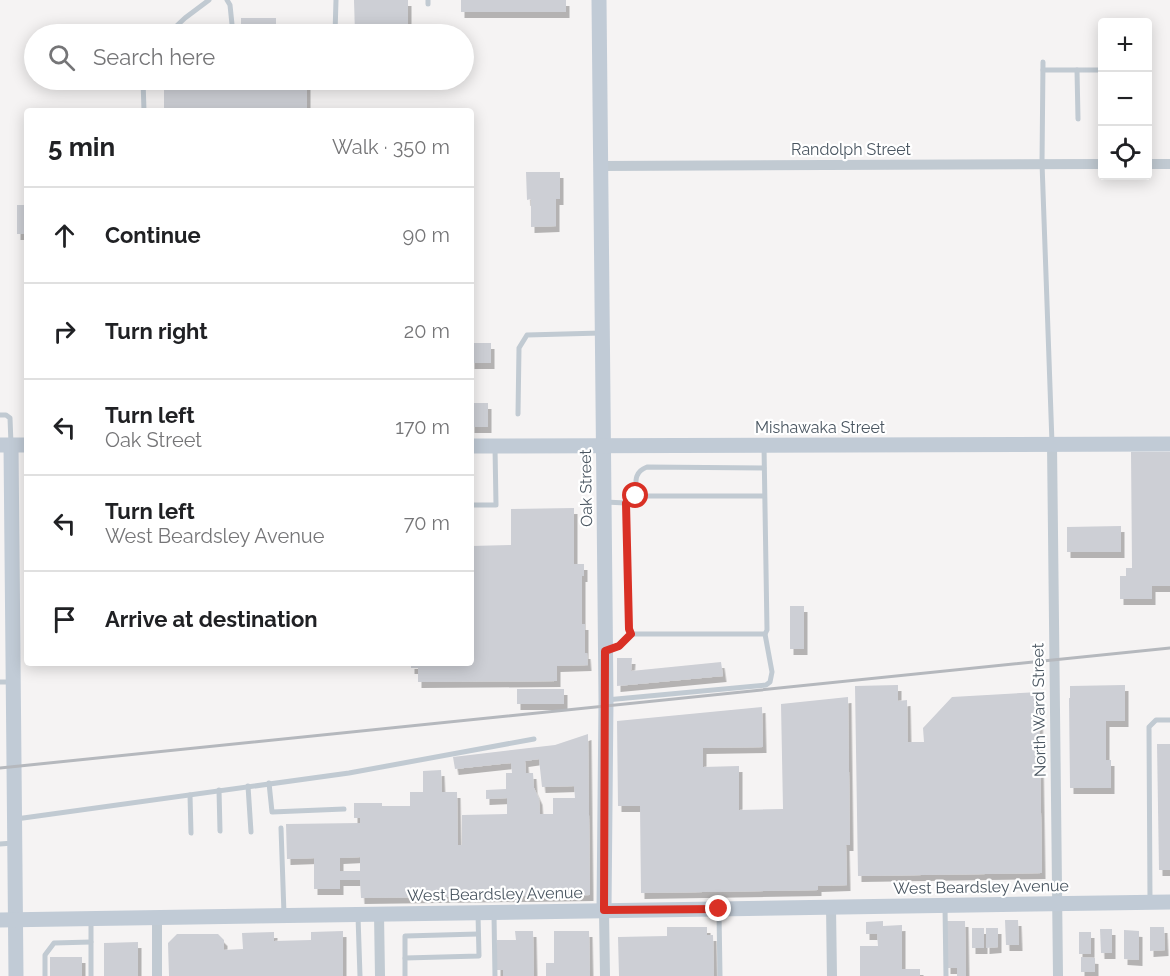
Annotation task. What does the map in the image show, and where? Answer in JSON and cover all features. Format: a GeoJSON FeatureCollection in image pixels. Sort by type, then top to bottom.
{"type":"FeatureCollection","features":[{"type":"Feature","properties":{"kind":"street","name":"Oak Street"},"geometry":{"type":"LineString","coordinates":[[599,0],[606,700],[604,976]]}},
{"type":"Feature","properties":{"kind":"street","name":"Randolph Street"},"geometry":{"type":"LineString","coordinates":[[601,166],[1098,164]]}},
{"type":"Feature","properties":{"kind":"street"},"geometry":{"type":"LineString","coordinates":[[1152,164],[1170,164]]}},
{"type":"Feature","properties":{"kind":"street","name":"North Ward Street"},"geometry":{"type":"LineString","coordinates":[[1052,444],[1058,976]]}},
{"type":"Feature","properties":{"kind":"street","name":"Mishawaka Street"},"geometry":{"type":"LineString","coordinates":[[474,446],[1170,444]]}},
{"type":"Feature","properties":{"kind":"street"},"geometry":{"type":"LineString","coordinates":[[16,976],[8,920],[7,843],[15,820],[7,682],[5,445],[24,445]]}},
{"type":"Feature","properties":{"kind":"street","name":"West Beardsley Avenue"},"geometry":{"type":"LineString","coordinates":[[8,920],[1170,902]]}},
{"type":"Feature","properties":{"kind":"street"},"geometry":{"type":"LineString","coordinates":[[831,907],[832,976]]}},
{"type":"Feature","properties":{"kind":"street"},"geometry":{"type":"LineString","coordinates":[[379,914],[380,976]]}},
{"type":"Feature","properties":{"kind":"street"},"geometry":{"type":"LineString","coordinates":[[157,917],[157,976]]}},
{"type":"Feature","properties":{"kind":"lane"},"geometry":{"type":"LineString","coordinates":[[179,24],[209,0]]}},
{"type":"Feature","properties":{"kind":"lane"},"geometry":{"type":"LineString","coordinates":[[227,0],[230,5],[232,24]]}},
{"type":"Feature","properties":{"kind":"lane"},"geometry":{"type":"LineString","coordinates":[[335,24],[336,0]]}},
{"type":"Feature","properties":{"kind":"lane"},"geometry":{"type":"LineString","coordinates":[[1043,62],[1042,163],[1052,444]]}},
{"type":"Feature","properties":{"kind":"lane"},"geometry":{"type":"LineString","coordinates":[[1043,70],[1098,70]]}},
{"type":"Feature","properties":{"kind":"lane"},"geometry":{"type":"LineString","coordinates":[[1077,70],[1078,119]]}},
{"type":"Feature","properties":{"kind":"lane"},"geometry":{"type":"LineString","coordinates":[[144,90],[144,108]]}},
{"type":"Feature","properties":{"kind":"lane"},"geometry":{"type":"LineString","coordinates":[[518,414],[519,348],[527,335],[602,333]]}},
{"type":"Feature","properties":{"kind":"lane"},"geometry":{"type":"LineString","coordinates":[[0,415],[10,418],[5,445]]}},
{"type":"Feature","properties":{"kind":"lane"},"geometry":{"type":"LineString","coordinates":[[606,700],[766,685],[770,682],[772,672],[765,633],[767,630],[764,445]]}},
{"type":"Feature","properties":{"kind":"lane"},"geometry":{"type":"LineString","coordinates":[[474,505],[496,505],[495,446]]}},
{"type":"Feature","properties":{"kind":"lane"},"geometry":{"type":"LineString","coordinates":[[636,496],[636,475],[640,470],[647,468],[764,468]]}},
{"type":"Feature","properties":{"kind":"lane"},"geometry":{"type":"LineString","coordinates":[[631,634],[629,629],[626,503],[631,497],[764,495]]}},
{"type":"Feature","properties":{"kind":"lane"},"geometry":{"type":"LineString","coordinates":[[604,502],[626,503]]}},
{"type":"Feature","properties":{"kind":"lane"},"geometry":{"type":"LineString","coordinates":[[605,651],[619,646],[631,634],[765,633]]}},
{"type":"Feature","properties":{"kind":"lane"},"geometry":{"type":"LineString","coordinates":[[1150,902],[1149,727],[1156,720],[1170,720]]}},
{"type":"Feature","properties":{"kind":"lane"},"geometry":{"type":"LineString","coordinates":[[15,820],[349,773],[534,739]]}},
{"type":"Feature","properties":{"kind":"lane"},"geometry":{"type":"LineString","coordinates":[[269,783],[272,812],[344,809]]}},
{"type":"Feature","properties":{"kind":"lane"},"geometry":{"type":"LineString","coordinates":[[248,786],[251,831]]}},
{"type":"Feature","properties":{"kind":"lane"},"geometry":{"type":"LineString","coordinates":[[219,790],[220,831]]}},
{"type":"Feature","properties":{"kind":"lane"},"geometry":{"type":"LineString","coordinates":[[190,795],[191,833]]}},
{"type":"Feature","properties":{"kind":"lane"},"geometry":{"type":"LineString","coordinates":[[281,828],[284,915]]}},
{"type":"Feature","properties":{"kind":"lane"},"geometry":{"type":"LineString","coordinates":[[945,905],[946,976]]}},
{"type":"Feature","properties":{"kind":"lane"},"geometry":{"type":"LineString","coordinates":[[719,909],[720,976]]}},
{"type":"Feature","properties":{"kind":"lane"},"geometry":{"type":"LineString","coordinates":[[405,958],[448,954],[479,956],[478,912]]}},
{"type":"Feature","properties":{"kind":"lane"},"geometry":{"type":"LineString","coordinates":[[494,912],[495,976]]}},
{"type":"Feature","properties":{"kind":"lane"},"geometry":{"type":"LineString","coordinates":[[358,914],[360,976]]}},
{"type":"Feature","properties":{"kind":"lane"},"geometry":{"type":"LineString","coordinates":[[91,918],[91,976]]}},
{"type":"Feature","properties":{"kind":"lane"},"geometry":{"type":"LineString","coordinates":[[405,976],[405,936],[464,938],[478,934]]}},
{"type":"Feature","properties":{"kind":"lane"},"geometry":{"type":"LineString","coordinates":[[45,976],[45,955],[54,943],[91,942]]}},
{"type":"Feature","properties":{"kind":"building"},"geometry":{"type":"Polygon","coordinates":[[[354,0],[408,0],[408,24],[355,24],[354,0]]]}},
{"type":"Feature","properties":{"kind":"building"},"geometry":{"type":"Polygon","coordinates":[[[461,0],[566,0],[566,12],[461,12],[461,0]]]}},
{"type":"Feature","properties":{"kind":"building"},"geometry":{"type":"Polygon","coordinates":[[[241,18],[276,18],[276,24],[241,24],[241,18]]]}},
{"type":"Feature","properties":{"kind":"building"},"geometry":{"type":"Polygon","coordinates":[[[164,90],[307,90],[307,108],[164,108],[164,90]]]}},
{"type":"Feature","properties":{"kind":"building"},"geometry":{"type":"Polygon","coordinates":[[[526,172],[560,172],[560,199],[556,199],[556,226],[531,227],[531,199],[527,200],[526,172]]]}},
{"type":"Feature","properties":{"kind":"building"},"geometry":{"type":"Polygon","coordinates":[[[17,205],[24,205],[24,234],[17,234],[17,205]]]}},
{"type":"Feature","properties":{"kind":"building"},"geometry":{"type":"Polygon","coordinates":[[[474,343],[491,343],[491,363],[474,363],[474,343]]]}},
{"type":"Feature","properties":{"kind":"building"},"geometry":{"type":"Polygon","coordinates":[[[474,403],[488,403],[488,427],[474,427],[474,403]]]}},
{"type":"Feature","properties":{"kind":"building"},"geometry":{"type":"Polygon","coordinates":[[[1131,452],[1170,452],[1170,586],[1152,586],[1152,599],[1120,599],[1120,576],[1126,576],[1126,568],[1132,568],[1131,452]]]}},
{"type":"Feature","properties":{"kind":"building"},"geometry":{"type":"Polygon","coordinates":[[[574,508],[574,564],[584,564],[582,624],[585,624],[585,653],[587,653],[588,665],[557,666],[557,681],[418,682],[418,668],[411,668],[411,666],[474,666],[474,546],[511,545],[511,509],[574,508]]]}},
{"type":"Feature","properties":{"kind":"building"},"geometry":{"type":"Polygon","coordinates":[[[1121,526],[1121,552],[1067,552],[1067,527],[1121,526]]]}},
{"type":"Feature","properties":{"kind":"building"},"geometry":{"type":"Polygon","coordinates":[[[790,606],[804,606],[804,649],[790,649],[790,606]]]}},
{"type":"Feature","properties":{"kind":"building"},"geometry":{"type":"Polygon","coordinates":[[[617,658],[632,658],[631,671],[721,662],[723,676],[617,686],[617,658]]]}},
{"type":"Feature","properties":{"kind":"building"},"geometry":{"type":"Polygon","coordinates":[[[898,685],[898,701],[907,700],[908,742],[924,742],[923,728],[952,697],[1039,692],[1042,873],[858,876],[855,686],[898,685]]]}},
{"type":"Feature","properties":{"kind":"building"},"geometry":{"type":"Polygon","coordinates":[[[1125,685],[1125,721],[1106,721],[1106,760],[1111,760],[1111,788],[1070,788],[1070,686],[1125,685]]]}},
{"type":"Feature","properties":{"kind":"building"},"geometry":{"type":"Polygon","coordinates":[[[517,689],[564,689],[564,704],[517,704],[517,689]]]}},
{"type":"Feature","properties":{"kind":"building"},"geometry":{"type":"Polygon","coordinates":[[[848,697],[850,845],[846,845],[847,885],[818,886],[818,890],[641,893],[640,806],[618,806],[617,721],[762,707],[763,747],[703,748],[703,767],[739,766],[739,810],[783,809],[781,704],[848,697]]]}},
{"type":"Feature","properties":{"kind":"building"},"geometry":{"type":"Polygon","coordinates":[[[588,734],[590,895],[361,898],[360,880],[340,880],[340,889],[314,889],[314,858],[287,859],[286,824],[360,823],[360,818],[354,818],[354,803],[410,806],[410,792],[423,792],[423,771],[441,770],[442,792],[457,792],[458,845],[462,845],[462,815],[507,814],[507,798],[486,799],[486,790],[506,789],[506,773],[512,773],[511,763],[455,769],[453,757],[555,745],[588,734]],[[539,759],[525,761],[526,773],[533,773],[540,814],[553,814],[553,798],[575,798],[574,786],[542,787],[539,759]],[[360,857],[340,858],[340,871],[360,871],[360,857]]]}},
{"type":"Feature","properties":{"kind":"building"},"geometry":{"type":"Polygon","coordinates":[[[1157,744],[1170,744],[1170,870],[1159,870],[1157,744]]]}},
{"type":"Feature","properties":{"kind":"building"},"geometry":{"type":"Polygon","coordinates":[[[1005,920],[1018,920],[1019,945],[1006,945],[1005,920]]]}},
{"type":"Feature","properties":{"kind":"building"},"geometry":{"type":"Polygon","coordinates":[[[883,921],[883,926],[902,925],[902,969],[920,969],[920,976],[860,976],[860,946],[878,946],[877,934],[866,934],[866,922],[883,921]]]}},
{"type":"Feature","properties":{"kind":"building"},"geometry":{"type":"Polygon","coordinates":[[[947,921],[965,921],[966,976],[957,976],[957,968],[947,968],[947,921]]]}},
{"type":"Feature","properties":{"kind":"building"},"geometry":{"type":"Polygon","coordinates":[[[667,927],[707,927],[707,935],[713,935],[714,976],[619,976],[618,937],[667,936],[667,927]]]}},
{"type":"Feature","properties":{"kind":"building"},"geometry":{"type":"Polygon","coordinates":[[[1150,927],[1164,927],[1165,950],[1150,951],[1150,927]]]}},
{"type":"Feature","properties":{"kind":"building"},"geometry":{"type":"Polygon","coordinates":[[[972,928],[984,928],[984,948],[972,948],[972,928]]]}},
{"type":"Feature","properties":{"kind":"building"},"geometry":{"type":"Polygon","coordinates":[[[986,928],[998,928],[998,947],[986,948],[986,928]]]}},
{"type":"Feature","properties":{"kind":"building"},"geometry":{"type":"Polygon","coordinates":[[[1100,929],[1112,929],[1112,953],[1101,953],[1100,929]]]}},
{"type":"Feature","properties":{"kind":"building"},"geometry":{"type":"Polygon","coordinates":[[[1124,930],[1139,931],[1139,960],[1124,959],[1124,930]]]}},
{"type":"Feature","properties":{"kind":"building"},"geometry":{"type":"Polygon","coordinates":[[[343,931],[343,976],[169,976],[168,943],[177,934],[218,934],[224,940],[224,950],[243,949],[242,933],[274,932],[274,941],[311,940],[311,932],[343,931]]]}},
{"type":"Feature","properties":{"kind":"building"},"geometry":{"type":"Polygon","coordinates":[[[515,931],[533,931],[534,976],[503,976],[503,970],[497,970],[497,940],[516,940],[515,931]]]}},
{"type":"Feature","properties":{"kind":"building"},"geometry":{"type":"Polygon","coordinates":[[[554,931],[589,931],[590,976],[546,976],[546,963],[554,963],[554,931]]]}},
{"type":"Feature","properties":{"kind":"building"},"geometry":{"type":"Polygon","coordinates":[[[1079,932],[1091,932],[1091,954],[1079,954],[1079,932]]]}},
{"type":"Feature","properties":{"kind":"building"},"geometry":{"type":"Polygon","coordinates":[[[138,942],[138,976],[104,976],[104,943],[138,942]]]}},
{"type":"Feature","properties":{"kind":"building"},"geometry":{"type":"Polygon","coordinates":[[[50,957],[82,957],[82,976],[50,976],[50,957]]]}},
{"type":"Feature","properties":{"kind":"building"},"geometry":{"type":"Polygon","coordinates":[[[1081,957],[1095,958],[1095,972],[1081,972],[1081,957]]]}},
{"type":"Feature","properties":{"kind":"railway"},"geometry":{"type":"LineString","coordinates":[[0,768],[1170,648]]}},
{"type":"Feature","properties":{"kind":"route"},"geometry":{"type":"LineString","coordinates":[[636,496],[631,497],[626,503],[629,629],[631,634],[619,646],[605,651],[604,910],[719,909]]}}]}
